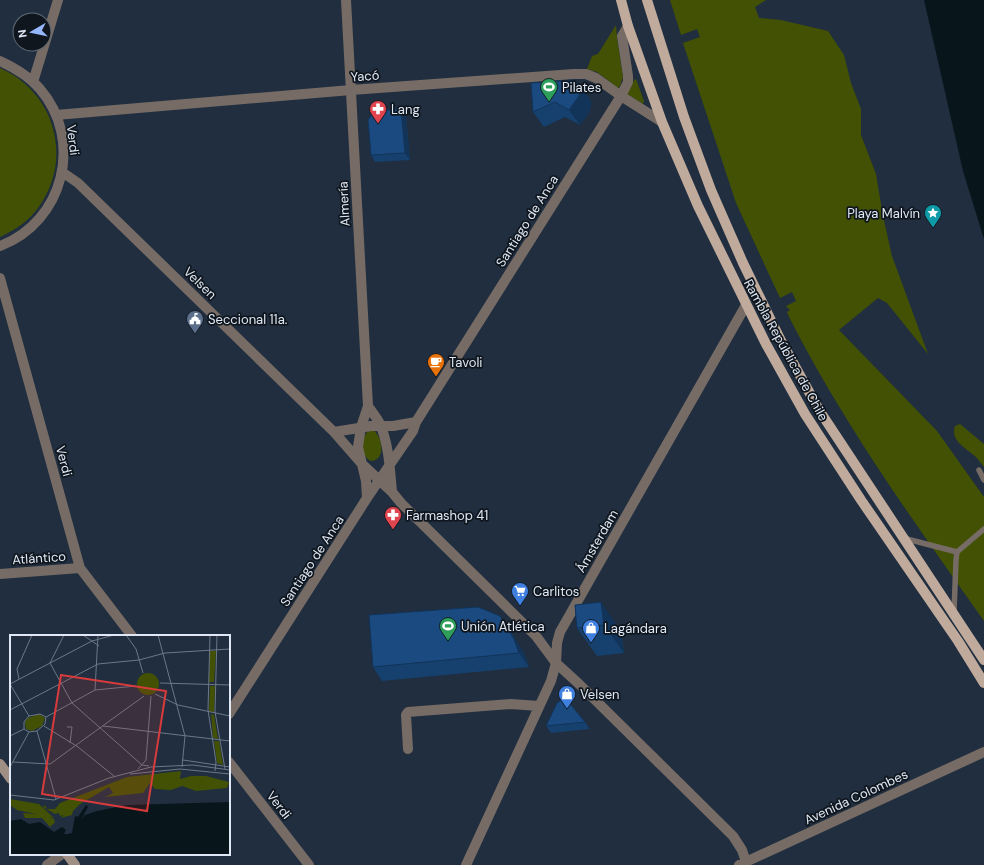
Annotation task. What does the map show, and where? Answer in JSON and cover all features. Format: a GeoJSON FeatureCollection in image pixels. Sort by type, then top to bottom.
{"type":"FeatureCollection","features":[{"type":"Feature","properties":{"kind":"main road","name":"Rambla República de Chile"},"geometry":{"type":"LineString","coordinates":[[621,0],[628,26],[662,122],[698,206],[746,305],[805,414],[984,683]]}},
{"type":"Feature","properties":{"kind":"main road","name":"Rambla República de Chile"},"geometry":{"type":"LineString","coordinates":[[646,0],[684,117],[711,190],[743,263],[780,338],[819,410],[984,660]]}},
{"type":"Feature","properties":{"kind":"main road"},"geometry":{"type":"LineString","coordinates":[[0,764],[10,778]]}},
{"type":"Feature","properties":{"kind":"main road"},"geometry":{"type":"LineString","coordinates":[[67,855],[75,865]]}},
{"type":"Feature","properties":{"kind":"street"},"geometry":{"type":"LineString","coordinates":[[33,82],[58,0]]}},
{"type":"Feature","properties":{"kind":"street","name":"Almería"},"geometry":{"type":"LineString","coordinates":[[346,0],[368,406],[361,427],[358,447],[366,481],[367,498]]}},
{"type":"Feature","properties":{"kind":"street","name":"Santiago de Anca"},"geometry":{"type":"LineString","coordinates":[[230,712],[367,498],[413,431],[416,422],[621,96],[628,82],[622,36],[628,26]]}},
{"type":"Feature","properties":{"kind":"street","name":"Verdi"},"geometry":{"type":"LineString","coordinates":[[0,61],[14,68],[33,82],[49,102],[56,115],[62,133],[64,153],[62,172],[55,195],[49,206],[38,221],[24,233],[0,246]]}},
{"type":"Feature","properties":{"kind":"street","name":"Yacó"},"geometry":{"type":"LineString","coordinates":[[56,115],[351,90],[586,74],[596,78],[662,122]]}},
{"type":"Feature","properties":{"kind":"street","name":"Velsen"},"geometry":{"type":"LineString","coordinates":[[62,172],[78,183],[334,432],[362,464],[536,636],[556,663],[733,836],[742,850],[744,864]]}},
{"type":"Feature","properties":{"kind":"street","name":"Verdi"},"geometry":{"type":"LineString","coordinates":[[0,278],[80,568],[131,635]]}},
{"type":"Feature","properties":{"kind":"street","name":"Ámsterdam"},"geometry":{"type":"LineString","coordinates":[[466,865],[551,681],[556,663],[557,643],[560,632],[746,305]]}},
{"type":"Feature","properties":{"kind":"street","name":"Almería"},"geometry":{"type":"LineString","coordinates":[[368,406],[380,425],[385,439],[392,492]]}},
{"type":"Feature","properties":{"kind":"street"},"geometry":{"type":"LineString","coordinates":[[334,432],[361,427],[380,425],[393,426],[416,422]]}},
{"type":"Feature","properties":{"kind":"street","name":"Atlántico"},"geometry":{"type":"LineString","coordinates":[[0,574],[80,568]]}},
{"type":"Feature","properties":{"kind":"street"},"geometry":{"type":"LineString","coordinates":[[408,749],[406,715],[408,712],[511,704],[539,706]]}},
{"type":"Feature","properties":{"kind":"street","name":"Avenida Colombes"},"geometry":{"type":"LineString","coordinates":[[744,864],[984,752]]}},
{"type":"Feature","properties":{"kind":"street","name":"Verdi"},"geometry":{"type":"LineString","coordinates":[[230,763],[309,865]]}},
{"type":"Feature","properties":{"kind":"street"},"geometry":{"type":"LineString","coordinates":[[47,865],[61,855]]}},
{"type":"Feature","properties":{"kind":"lane"},"geometry":{"type":"LineString","coordinates":[[979,470],[984,480]]}},
{"type":"Feature","properties":{"kind":"lane"},"geometry":{"type":"LineString","coordinates":[[954,614],[957,552],[984,529]]}},
{"type":"Feature","properties":{"kind":"lane"},"geometry":{"type":"LineString","coordinates":[[902,537],[957,552]]}},
{"type":"Feature","properties":{"kind":"green space"},"geometry":{"type":"Polygon","coordinates":[[[670,0],[766,0],[755,7],[759,18],[781,20],[828,31],[844,55],[851,83],[861,109],[861,135],[876,174],[892,256],[928,354],[887,303],[878,298],[839,330],[937,431],[984,497],[984,621],[906,510],[856,435],[810,357],[789,317],[787,312],[790,310],[786,306],[796,301],[792,292],[780,298],[736,203],[683,43],[700,37],[697,29],[681,35],[670,0]]]}},
{"type":"Feature","properties":{"kind":"green space"},"geometry":{"type":"Polygon","coordinates":[[[616,25],[623,77],[618,88],[597,72],[587,69],[592,56],[598,54],[616,25]]]}},
{"type":"Feature","properties":{"kind":"green space"},"geometry":{"type":"Polygon","coordinates":[[[0,68],[19,79],[34,93],[46,110],[53,129],[56,148],[55,169],[49,189],[38,208],[21,225],[0,237],[0,68]]]}},
{"type":"Feature","properties":{"kind":"green space"},"geometry":{"type":"Polygon","coordinates":[[[636,79],[644,101],[643,104],[627,94],[634,80],[636,79]]]}},
{"type":"Feature","properties":{"kind":"green space"},"geometry":{"type":"Polygon","coordinates":[[[960,424],[984,444],[984,467],[976,457],[957,440],[954,431],[955,426],[960,424]]]}},
{"type":"Feature","properties":{"kind":"green space"},"geometry":{"type":"Polygon","coordinates":[[[373,430],[381,443],[381,453],[376,460],[371,461],[365,456],[363,444],[367,432],[373,430]]]}},
{"type":"Feature","properties":{"kind":"shaded area"},"geometry":{"type":"Polygon","coordinates":[[[924,0],[984,0],[984,239],[963,171],[924,0]]]}},
{"type":"Feature","properties":{"kind":"building"},"geometry":{"type":"Polygon","coordinates":[[[574,80],[580,86],[579,96],[569,110],[555,102],[533,112],[531,83],[574,80]]]}},
{"type":"Feature","properties":{"kind":"building"},"geometry":{"type":"Polygon","coordinates":[[[401,109],[405,153],[371,155],[368,120],[374,111],[401,109]]]}},
{"type":"Feature","properties":{"kind":"building"},"geometry":{"type":"Polygon","coordinates":[[[601,602],[604,625],[577,628],[575,605],[601,602]]]}},
{"type":"Feature","properties":{"kind":"building","name":"Unión Atlética"},"geometry":{"type":"Polygon","coordinates":[[[478,607],[500,616],[514,639],[519,653],[373,667],[369,615],[478,607]]]}},
{"type":"Feature","properties":{"kind":"building"},"geometry":{"type":"Polygon","coordinates":[[[561,700],[567,700],[585,722],[546,726],[557,703],[561,700]]]}},
{"type":"Feature","properties":{"kind":"place","name":"Pilates"},"geometry":{"type":"Point","coordinates":[549,102]}},
{"type":"Feature","properties":{"kind":"place","name":"Lang"},"geometry":{"type":"Point","coordinates":[378,124]}},
{"type":"Feature","properties":{"kind":"place","name":"Playa Malvín"},"geometry":{"type":"Point","coordinates":[933,228]}},
{"type":"Feature","properties":{"kind":"place","name":"Seccional 11a."},"geometry":{"type":"Point","coordinates":[195,334]}},
{"type":"Feature","properties":{"kind":"place","name":"Tavoli"},"geometry":{"type":"Point","coordinates":[436,377]}},
{"type":"Feature","properties":{"kind":"place","name":"Farmashop 41"},"geometry":{"type":"Point","coordinates":[393,530]}},
{"type":"Feature","properties":{"kind":"place","name":"Carlitos"},"geometry":{"type":"Point","coordinates":[520,606]}},
{"type":"Feature","properties":{"kind":"place","name":"Unión Atlética"},"geometry":{"type":"Point","coordinates":[448,641]}},
{"type":"Feature","properties":{"kind":"place","name":"Lagándara"},"geometry":{"type":"Point","coordinates":[591,643]}},
{"type":"Feature","properties":{"kind":"place","name":"Velsen"},"geometry":{"type":"Point","coordinates":[567,709]}}]}
